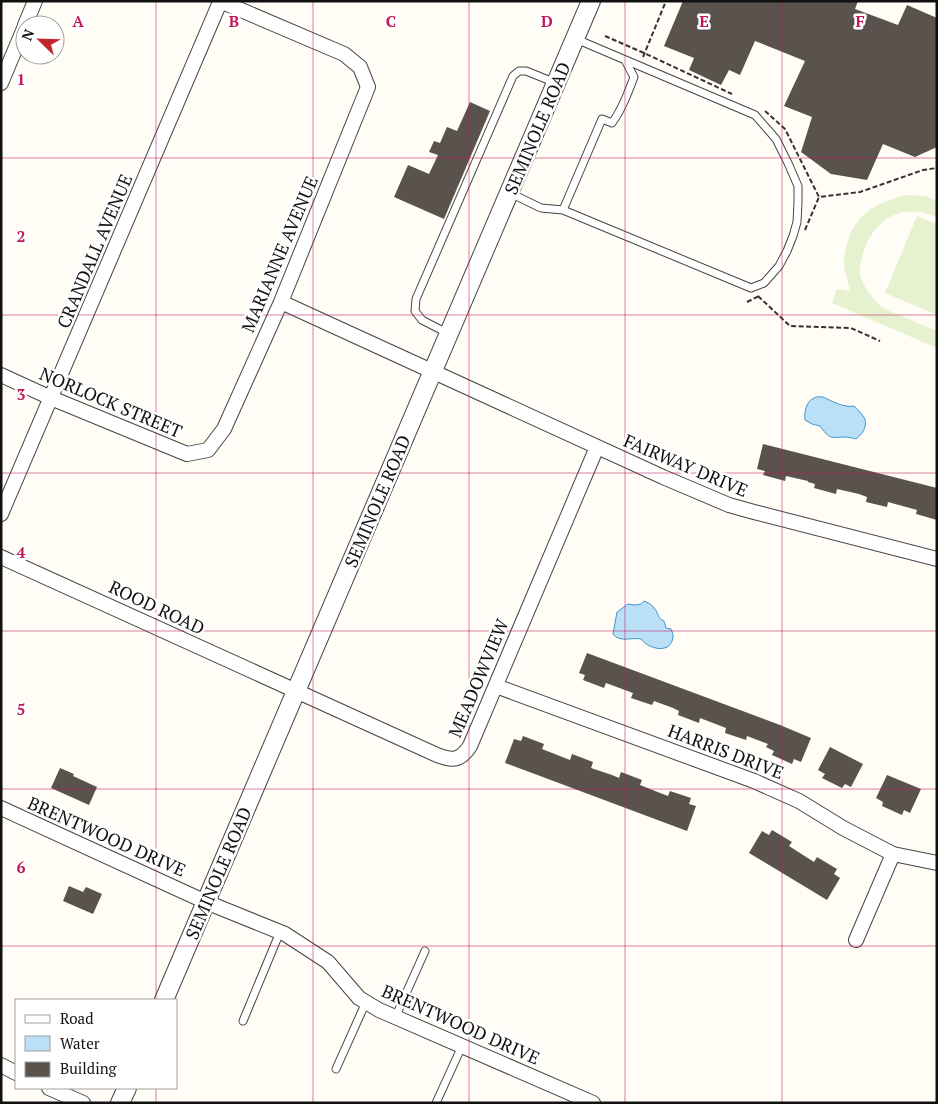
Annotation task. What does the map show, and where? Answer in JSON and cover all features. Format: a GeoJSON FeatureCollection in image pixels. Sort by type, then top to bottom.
{"type":"FeatureCollection","features":[{"type":"Feature","properties":{"kind":"street"},"geometry":{"type":"LineString","coordinates":[[29,15],[35,1]]}},
{"type":"Feature","properties":{"kind":"street","name":"MARIANNE AVENUE"},"geometry":{"type":"LineString","coordinates":[[208,450],[224,429],[281,302],[368,86],[360,67],[344,54],[220,1]]}},
{"type":"Feature","properties":{"kind":"street","name":"CRANDALL AVENUE"},"geometry":{"type":"LineString","coordinates":[[1,514],[220,1]]}},
{"type":"Feature","properties":{"kind":"street","name":"SEMINOLE ROAD"},"geometry":{"type":"LineString","coordinates":[[164,999],[592,1]]}},
{"type":"Feature","properties":{"kind":"street"},"geometry":{"type":"LineString","coordinates":[[1,83],[15,50]]}},
{"type":"Feature","properties":{"kind":"street","name":"FAIRWAY DRIVE"},"geometry":{"type":"LineString","coordinates":[[281,302],[597,448],[729,506],[937,559]]}},
{"type":"Feature","properties":{"kind":"street","name":"NORLOCK STREET"},"geometry":{"type":"LineString","coordinates":[[1,375],[51,398],[187,454],[208,450]]}},
{"type":"Feature","properties":{"kind":"street","name":"MEADOWVIEW"},"geometry":{"type":"LineString","coordinates":[[296,692],[437,755],[455,759],[465,754],[496,686],[597,448]]}},
{"type":"Feature","properties":{"kind":"street","name":"ROOD ROAD"},"geometry":{"type":"LineString","coordinates":[[1,557],[296,692]]}},
{"type":"Feature","properties":{"kind":"street","name":"HARRIS DRIVE"},"geometry":{"type":"LineString","coordinates":[[496,686],[778,790],[843,828],[893,854],[937,863]]}},
{"type":"Feature","properties":{"kind":"street","name":"BRENTWOOD DRIVE"},"geometry":{"type":"LineString","coordinates":[[1,808],[206,902],[280,932],[328,962],[359,998],[379,1010],[593,1103]]}},
{"type":"Feature","properties":{"kind":"street"},"geometry":{"type":"LineString","coordinates":[[856,940],[893,854]]}},
{"type":"Feature","properties":{"kind":"street"},"geometry":{"type":"LineString","coordinates":[[1,1066],[15,1073]]}},
{"type":"Feature","properties":{"kind":"street"},"geometry":{"type":"LineString","coordinates":[[51,1089],[83,1103]]}},
{"type":"Feature","properties":{"kind":"street"},"geometry":{"type":"LineString","coordinates":[[120,1103],[127,1089]]}},
{"type":"Feature","properties":{"kind":"lane"},"geometry":{"type":"LineString","coordinates":[[510,192],[542,208],[563,210],[751,288],[764,283],[787,251],[797,222],[798,186],[776,139],[755,115],[575,38]]}},
{"type":"Feature","properties":{"kind":"lane"},"geometry":{"type":"LineString","coordinates":[[563,210],[602,119],[612,123],[627,95],[634,76],[624,60]]}},
{"type":"Feature","properties":{"kind":"lane"},"geometry":{"type":"LineString","coordinates":[[449,334],[422,320],[415,311],[416,299],[513,76],[519,71],[526,70],[556,83]]}},
{"type":"Feature","properties":{"kind":"lane"},"geometry":{"type":"LineString","coordinates":[[243,1021],[280,932]]}},
{"type":"Feature","properties":{"kind":"lane"},"geometry":{"type":"LineString","coordinates":[[396,1018],[425,951]]}},
{"type":"Feature","properties":{"kind":"lane"},"geometry":{"type":"LineString","coordinates":[[336,1069],[366,1002]]}},
{"type":"Feature","properties":{"kind":"lane"},"geometry":{"type":"LineString","coordinates":[[436,1103],[462,1046]]}},
{"type":"Feature","properties":{"kind":"path"},"geometry":{"type":"LineString","coordinates":[[639,66],[666,1]]}},
{"type":"Feature","properties":{"kind":"path"},"geometry":{"type":"LineString","coordinates":[[758,296],[790,326],[851,328],[880,341]]}},
{"type":"Feature","properties":{"kind":"green space"},"geometry":{"type":"Polygon","coordinates":[[[906,195],[926,196],[937,201],[937,217],[914,211],[894,215],[885,220],[877,227],[865,247],[860,274],[865,287],[880,306],[937,331],[937,348],[832,303],[837,289],[850,291],[844,257],[849,237],[859,220],[879,204],[906,195]]]}},
{"type":"Feature","properties":{"kind":"green space"},"geometry":{"type":"Polygon","coordinates":[[[917,216],[937,224],[937,315],[885,293],[917,216]]]}},
{"type":"Feature","properties":{"kind":"water"},"geometry":{"type":"Polygon","coordinates":[[[816,397],[823,397],[842,405],[854,406],[861,413],[865,419],[865,425],[859,437],[856,439],[830,436],[820,426],[805,420],[807,404],[816,397]]]}},
{"type":"Feature","properties":{"kind":"water"},"geometry":{"type":"Polygon","coordinates":[[[644,601],[653,607],[664,621],[666,628],[671,629],[673,637],[671,643],[664,648],[654,648],[644,643],[641,639],[622,639],[613,634],[617,612],[628,604],[641,604],[644,601]]]}},
{"type":"Feature","properties":{"kind":"building"},"geometry":{"type":"Polygon","coordinates":[[[683,1],[858,1],[855,9],[898,25],[907,5],[937,18],[937,147],[915,157],[883,144],[867,180],[831,174],[801,152],[812,117],[784,106],[805,61],[755,41],[740,75],[729,70],[721,85],[689,70],[694,58],[664,46],[683,1]]]}},
{"type":"Feature","properties":{"kind":"building"},"geometry":{"type":"Polygon","coordinates":[[[470,102],[490,111],[444,219],[394,197],[408,165],[429,174],[438,155],[429,152],[434,141],[440,143],[447,127],[457,131],[470,102]]]}},
{"type":"Feature","properties":{"kind":"building"},"geometry":{"type":"Polygon","coordinates":[[[763,444],[937,488],[937,520],[916,514],[917,510],[888,502],[887,507],[866,502],[867,497],[859,494],[837,489],[836,494],[814,488],[815,484],[808,481],[786,476],[785,481],[763,475],[765,471],[757,469],[763,444]]]}},
{"type":"Feature","properties":{"kind":"building"},"geometry":{"type":"Polygon","coordinates":[[[587,653],[811,738],[801,762],[794,759],[792,764],[772,755],[774,751],[766,747],[768,744],[747,736],[746,740],[725,733],[726,728],[700,718],[699,723],[678,715],[679,711],[673,708],[654,701],[652,705],[631,698],[633,693],[606,683],[604,688],[583,680],[585,675],[579,673],[587,653]]]}},
{"type":"Feature","properties":{"kind":"building"},"geometry":{"type":"Polygon","coordinates":[[[523,736],[544,744],[542,749],[570,760],[572,754],[593,762],[591,768],[619,778],[621,772],[642,780],[640,785],[668,796],[670,791],[691,798],[689,804],[696,806],[687,831],[505,763],[514,739],[521,741],[523,736]]]}},
{"type":"Feature","properties":{"kind":"building"},"geometry":{"type":"Polygon","coordinates":[[[830,747],[863,764],[851,787],[845,784],[842,788],[822,778],[825,774],[818,770],[830,747]]]}},
{"type":"Feature","properties":{"kind":"building"},"geometry":{"type":"Polygon","coordinates":[[[60,768],[97,787],[89,805],[51,788],[60,768]]]}},
{"type":"Feature","properties":{"kind":"building"},"geometry":{"type":"Polygon","coordinates":[[[887,775],[921,789],[910,813],[904,810],[902,815],[882,806],[883,802],[876,798],[887,775]]]}},
{"type":"Feature","properties":{"kind":"building"},"geometry":{"type":"Polygon","coordinates":[[[772,830],[792,842],[789,846],[814,862],[817,857],[837,869],[834,874],[840,878],[827,900],[749,853],[762,831],[769,835],[772,830]]]}},
{"type":"Feature","properties":{"kind":"building"},"geometry":{"type":"Polygon","coordinates":[[[69,886],[83,892],[86,887],[102,894],[93,914],[63,901],[69,886]]]}}]}
